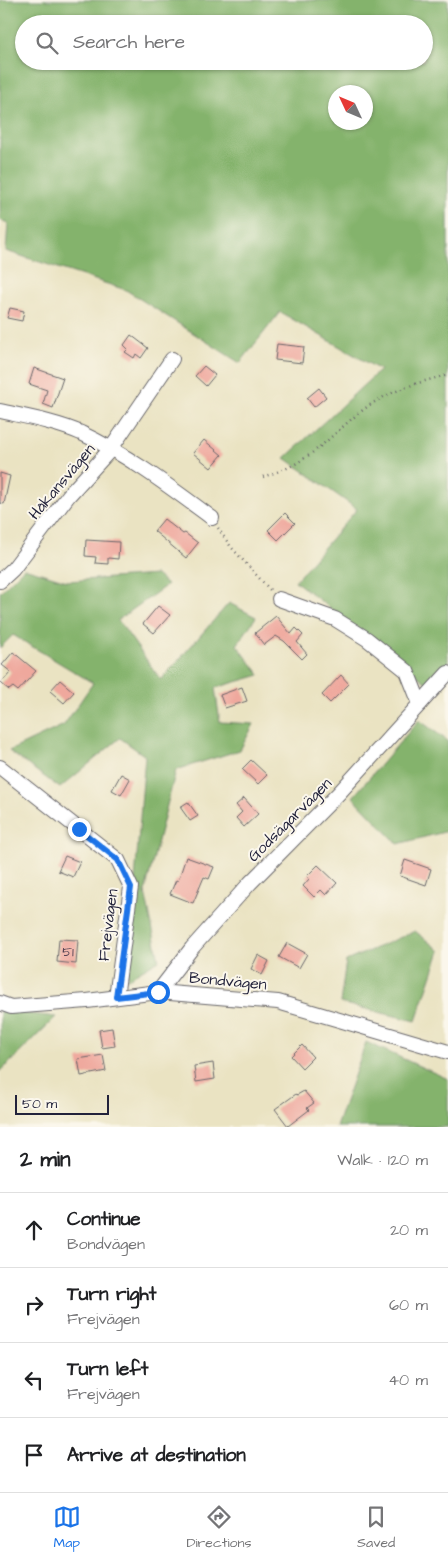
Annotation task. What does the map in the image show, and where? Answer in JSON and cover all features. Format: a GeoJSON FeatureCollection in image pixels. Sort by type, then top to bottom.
{"type":"FeatureCollection","features":[{"type":"Feature","properties":{"kind":"street","name":"Håkansvägen"},"geometry":{"type":"LineString","coordinates":[[0,581],[13,569],[69,495],[110,450],[172,359]]}},
{"type":"Feature","properties":{"kind":"street","name":"Håkansvägen"},"geometry":{"type":"LineString","coordinates":[[0,411],[34,418],[80,433],[138,464],[212,518]]}},
{"type":"Feature","properties":{"kind":"street"},"geometry":{"type":"LineString","coordinates":[[279,599],[335,619],[368,639],[407,671],[420,704]]}},
{"type":"Feature","properties":{"kind":"street","name":"Godsägarvägen"},"geometry":{"type":"LineString","coordinates":[[158,992],[192,948],[250,882],[339,793],[448,673]]}},
{"type":"Feature","properties":{"kind":"street","name":"Frejvägen"},"geometry":{"type":"LineString","coordinates":[[0,768],[118,860],[131,887],[116,997]]}},
{"type":"Feature","properties":{"kind":"street","name":"Bondvägen"},"geometry":{"type":"LineString","coordinates":[[0,1003],[11,1007],[158,992],[278,1002],[448,1052]]}},
{"type":"Feature","properties":{"kind":"path"},"geometry":{"type":"LineString","coordinates":[[262,477],[294,465],[318,448],[347,422],[374,403],[407,387],[448,375]]}},
{"type":"Feature","properties":{"kind":"path"},"geometry":{"type":"LineString","coordinates":[[212,518],[231,547],[279,599]]}},
{"type":"Feature","properties":{"kind":"green space"},"geometry":{"type":"Polygon","coordinates":[[[0,0],[448,0],[448,664],[429,685],[295,581],[357,509],[285,458],[380,370],[280,312],[240,363],[126,290],[6,251],[8,223],[0,220],[0,0]]]}},
{"type":"Feature","properties":{"kind":"green space"},"geometry":{"type":"Polygon","coordinates":[[[24,568],[67,581],[156,575],[167,585],[118,620],[161,680],[229,603],[256,617],[237,645],[260,675],[215,688],[220,722],[254,724],[240,750],[176,770],[145,892],[159,960],[127,979],[145,756],[120,738],[60,788],[9,751],[64,725],[93,683],[13,635],[0,648],[0,592],[24,568]]]}},
{"type":"Feature","properties":{"kind":"green space"},"geometry":{"type":"Polygon","coordinates":[[[419,720],[448,741],[448,831],[398,844],[353,797],[419,720]]]}},
{"type":"Feature","properties":{"kind":"green space"},"geometry":{"type":"Polygon","coordinates":[[[415,931],[440,951],[416,1021],[340,1003],[346,961],[415,931]]]}},
{"type":"Feature","properties":{"kind":"green space"},"geometry":{"type":"Polygon","coordinates":[[[0,1010],[56,1017],[0,1072],[0,1010]]]}},
{"type":"Feature","properties":{"kind":"green space"},"geometry":{"type":"Polygon","coordinates":[[[366,1042],[448,1079],[448,1127],[336,1127],[366,1042]]]}},
{"type":"Feature","properties":{"kind":"building"},"geometry":{"type":"Polygon","coordinates":[[[10,308],[24,311],[22,321],[7,318],[10,308]]]}},
{"type":"Feature","properties":{"kind":"building"},"geometry":{"type":"Polygon","coordinates":[[[131,335],[148,348],[141,358],[136,354],[134,358],[125,352],[128,349],[124,345],[131,335]]]}},
{"type":"Feature","properties":{"kind":"building"},"geometry":{"type":"Polygon","coordinates":[[[277,344],[304,347],[302,363],[275,360],[277,344]]]}},
{"type":"Feature","properties":{"kind":"building"},"geometry":{"type":"Polygon","coordinates":[[[204,366],[215,375],[206,386],[195,376],[204,366]]]}},
{"type":"Feature","properties":{"kind":"building"},"geometry":{"type":"Polygon","coordinates":[[[34,368],[63,378],[53,408],[43,404],[47,390],[29,384],[34,368]]]}},
{"type":"Feature","properties":{"kind":"building"},"geometry":{"type":"Polygon","coordinates":[[[319,388],[326,397],[314,407],[307,398],[319,388]]]}},
{"type":"Feature","properties":{"kind":"building"},"geometry":{"type":"Polygon","coordinates":[[[204,440],[222,455],[211,468],[193,453],[204,440]]]}},
{"type":"Feature","properties":{"kind":"building"},"geometry":{"type":"Polygon","coordinates":[[[0,473],[10,476],[4,504],[0,503],[0,473]]]}},
{"type":"Feature","properties":{"kind":"building"},"geometry":{"type":"Polygon","coordinates":[[[285,513],[295,523],[278,540],[268,530],[285,513]]]}},
{"type":"Feature","properties":{"kind":"building"},"geometry":{"type":"Polygon","coordinates":[[[164,519],[198,543],[186,558],[154,531],[164,519]]]}},
{"type":"Feature","properties":{"kind":"building"},"geometry":{"type":"Polygon","coordinates":[[[86,540],[119,542],[118,559],[108,558],[108,564],[95,563],[96,557],[85,556],[86,540]]]}},
{"type":"Feature","properties":{"kind":"building"},"geometry":{"type":"Polygon","coordinates":[[[158,606],[170,615],[154,633],[143,624],[158,606]]]}},
{"type":"Feature","properties":{"kind":"building"},"geometry":{"type":"Polygon","coordinates":[[[276,616],[291,634],[296,628],[303,635],[297,642],[307,654],[302,659],[284,641],[276,636],[264,645],[255,633],[276,616]]]}},
{"type":"Feature","properties":{"kind":"building"},"geometry":{"type":"Polygon","coordinates":[[[13,652],[36,671],[18,691],[13,687],[9,690],[1,683],[11,672],[2,665],[13,652]]]}},
{"type":"Feature","properties":{"kind":"building"},"geometry":{"type":"Polygon","coordinates":[[[341,675],[349,684],[330,703],[322,695],[341,675]]]}},
{"type":"Feature","properties":{"kind":"building"},"geometry":{"type":"Polygon","coordinates":[[[60,680],[74,692],[64,703],[50,691],[60,680]]]}},
{"type":"Feature","properties":{"kind":"building"},"geometry":{"type":"Polygon","coordinates":[[[242,687],[247,701],[225,708],[220,695],[242,687]]]}},
{"type":"Feature","properties":{"kind":"building"},"geometry":{"type":"Polygon","coordinates":[[[251,760],[267,775],[258,784],[242,769],[251,760]]]}},
{"type":"Feature","properties":{"kind":"building"},"geometry":{"type":"Polygon","coordinates":[[[121,774],[130,779],[121,795],[112,790],[121,774]]]}},
{"type":"Feature","properties":{"kind":"building"},"geometry":{"type":"Polygon","coordinates":[[[244,798],[258,814],[244,827],[236,818],[242,812],[236,805],[244,798]]]}},
{"type":"Feature","properties":{"kind":"building"},"geometry":{"type":"Polygon","coordinates":[[[188,802],[198,816],[190,821],[180,807],[188,802]]]}},
{"type":"Feature","properties":{"kind":"building"},"geometry":{"type":"Polygon","coordinates":[[[65,856],[80,862],[73,877],[58,871],[65,856]]]}},
{"type":"Feature","properties":{"kind":"building"},"geometry":{"type":"Polygon","coordinates":[[[186,857],[214,867],[209,879],[204,877],[193,903],[170,894],[176,880],[178,881],[186,857]]]}},
{"type":"Feature","properties":{"kind":"building"},"geometry":{"type":"Polygon","coordinates":[[[405,860],[431,869],[426,885],[400,876],[405,860]]]}},
{"type":"Feature","properties":{"kind":"building"},"geometry":{"type":"Polygon","coordinates":[[[318,865],[337,883],[326,895],[321,890],[314,897],[303,886],[309,879],[307,876],[318,865]]]}},
{"type":"Feature","properties":{"kind":"building"},"geometry":{"type":"Polygon","coordinates":[[[59,939],[78,940],[76,964],[57,962],[59,939]]]}},
{"type":"Feature","properties":{"kind":"building"},"geometry":{"type":"Polygon","coordinates":[[[287,943],[307,954],[299,968],[279,957],[287,943]]]}},
{"type":"Feature","properties":{"kind":"building"},"geometry":{"type":"Polygon","coordinates":[[[258,955],[269,961],[262,975],[251,969],[258,955]]]}},
{"type":"Feature","properties":{"kind":"building"},"geometry":{"type":"Polygon","coordinates":[[[112,1028],[115,1046],[102,1048],[99,1030],[112,1028]]]}},
{"type":"Feature","properties":{"kind":"building"},"geometry":{"type":"Polygon","coordinates":[[[302,1045],[313,1057],[302,1068],[291,1056],[302,1045]]]}},
{"type":"Feature","properties":{"kind":"building"},"geometry":{"type":"Polygon","coordinates":[[[103,1055],[106,1071],[81,1076],[78,1059],[103,1055]]]}},
{"type":"Feature","properties":{"kind":"building"},"geometry":{"type":"Polygon","coordinates":[[[213,1063],[215,1079],[196,1082],[194,1066],[213,1063]]]}},
{"type":"Feature","properties":{"kind":"building"},"geometry":{"type":"Polygon","coordinates":[[[304,1091],[314,1103],[307,1108],[309,1110],[288,1126],[275,1109],[296,1094],[304,1091]]]}},
{"type":"Feature","properties":{"kind":"route"},"geometry":{"type":"LineString","coordinates":[[79,829],[118,860],[131,887],[116,997],[158,992]]}}]}
